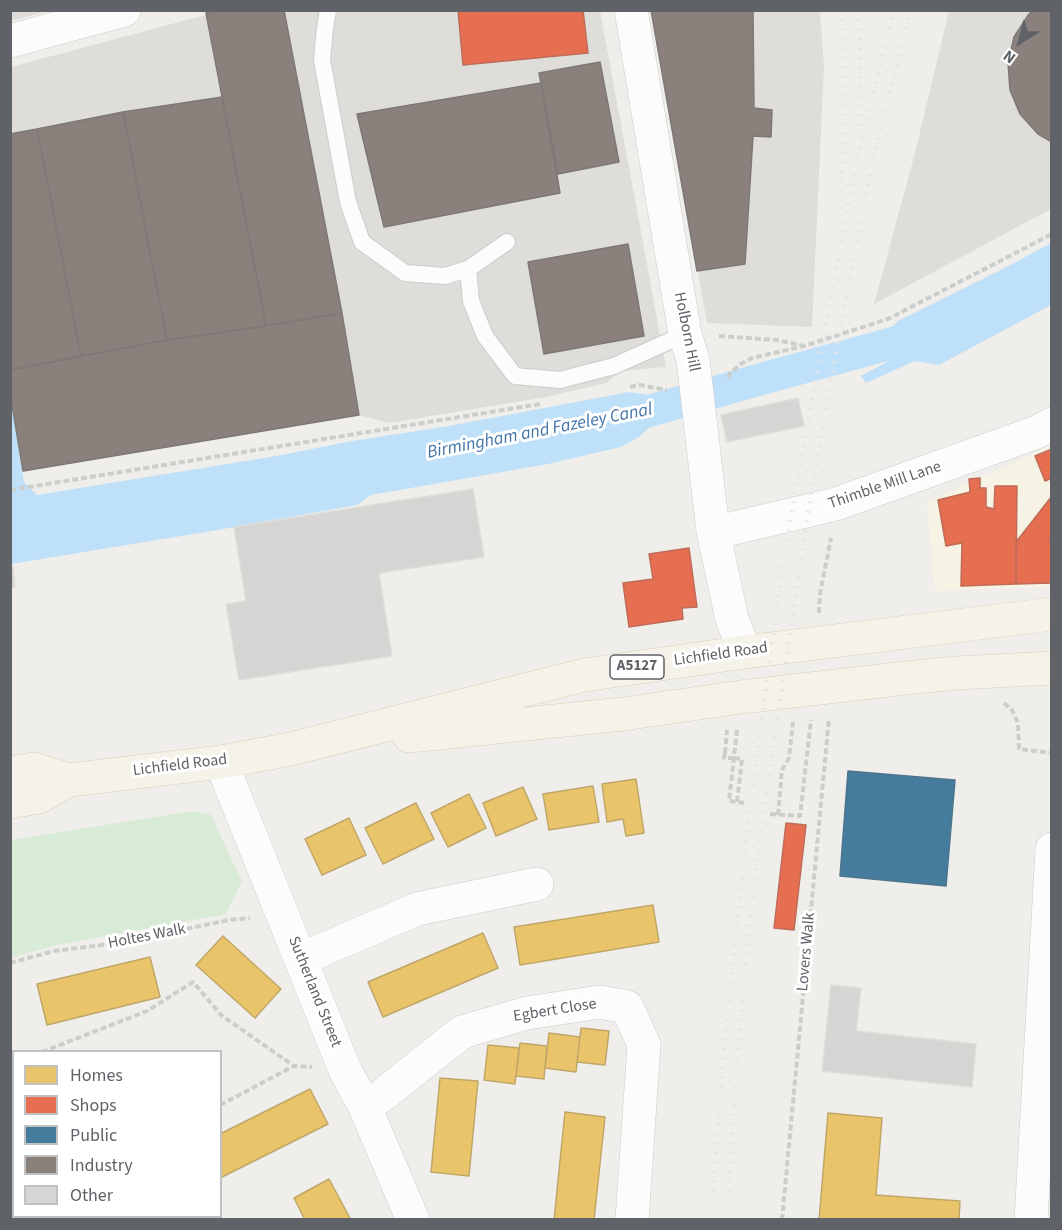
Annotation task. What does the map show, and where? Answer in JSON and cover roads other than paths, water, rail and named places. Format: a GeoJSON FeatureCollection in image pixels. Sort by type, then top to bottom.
{"type":"FeatureCollection","features":[{"type":"Feature","properties":{"kind":"main road","name":"Lichfield Road"},"geometry":{"type":"LineString","coordinates":[[10,802],[39,797],[69,780],[221,762],[291,749],[584,675],[745,652],[1052,614]]}},
{"type":"Feature","properties":{"kind":"main road","name":"Lichfield Road"},"geometry":{"type":"LineString","coordinates":[[291,749],[623,714],[833,686],[956,673],[1052,668]]}},
{"type":"Feature","properties":{"kind":"main road","name":"Lichfield Road"},"geometry":{"type":"LineString","coordinates":[[10,773],[34,769],[69,780]]}},
{"type":"Feature","properties":{"kind":"street"},"geometry":{"type":"LineString","coordinates":[[10,41],[124,10]]}},
{"type":"Feature","properties":{"kind":"street","name":"Holborn Hill"},"geometry":{"type":"LineString","coordinates":[[631,10],[689,347],[714,531],[732,619],[745,652]]}},
{"type":"Feature","properties":{"kind":"street","name":"Thimble Mill Lane"},"geometry":{"type":"LineString","coordinates":[[714,531],[836,504],[1037,432],[1052,424]]}},
{"type":"Feature","properties":{"kind":"street","name":"Sutherland Street"},"geometry":{"type":"LineString","coordinates":[[221,762],[345,1070],[365,1107],[413,1220]]}},
{"type":"Feature","properties":{"kind":"street"},"geometry":{"type":"LineString","coordinates":[[1031,1220],[1045,1084],[1052,849]]}},
{"type":"Feature","properties":{"kind":"street"},"geometry":{"type":"LineString","coordinates":[[302,960],[417,909],[537,884]]}},
{"type":"Feature","properties":{"kind":"street","name":"Egbert Close"},"geometry":{"type":"LineString","coordinates":[[365,1107],[462,1032],[527,1013],[600,1002],[627,1007],[644,1045],[632,1220]]}},
{"type":"Feature","properties":{"kind":"lane"},"geometry":{"type":"LineString","coordinates":[[328,10],[322,60],[348,202],[362,242],[405,273],[445,276],[468,269],[507,242]]}},
{"type":"Feature","properties":{"kind":"lane"},"geometry":{"type":"LineString","coordinates":[[468,269],[471,301],[485,336],[515,376],[560,380],[689,347]]}},
{"type":"Feature","properties":{"kind":"water"},"geometry":{"type":"Polygon","coordinates":[[[1051,243],[1051,305],[939,365],[915,361],[866,383],[861,376],[896,357],[863,352],[898,321],[1051,243]]]}},
{"type":"Feature","properties":{"kind":"water"},"geometry":{"type":"Polygon","coordinates":[[[629,392],[670,398],[671,411],[665,413],[639,437],[621,447],[548,464],[371,495],[357,505],[11,564],[10,394],[24,482],[37,495],[449,426],[629,392]]]}},
{"type":"Feature","properties":{"kind":"waterway","name":"Birmingham and Fazeley Canal"},"geometry":{"type":"LineString","coordinates":[[628,417],[904,340]]}},
{"type":"Feature","properties":{"kind":"railway"},"geometry":{"type":"LineString","coordinates":[[839,220],[843,154],[842,10]]}},
{"type":"Feature","properties":{"kind":"railway"},"geometry":{"type":"LineString","coordinates":[[858,10],[859,130]]}},
{"type":"Feature","properties":{"kind":"railway"},"geometry":{"type":"LineString","coordinates":[[711,1220],[722,1071],[746,840],[783,561],[859,150],[894,10]]}},
{"type":"Feature","properties":{"kind":"railway"},"geometry":{"type":"LineString","coordinates":[[727,1220],[736,1074],[750,922],[760,838],[808,513],[873,158],[911,10]]}}]}
